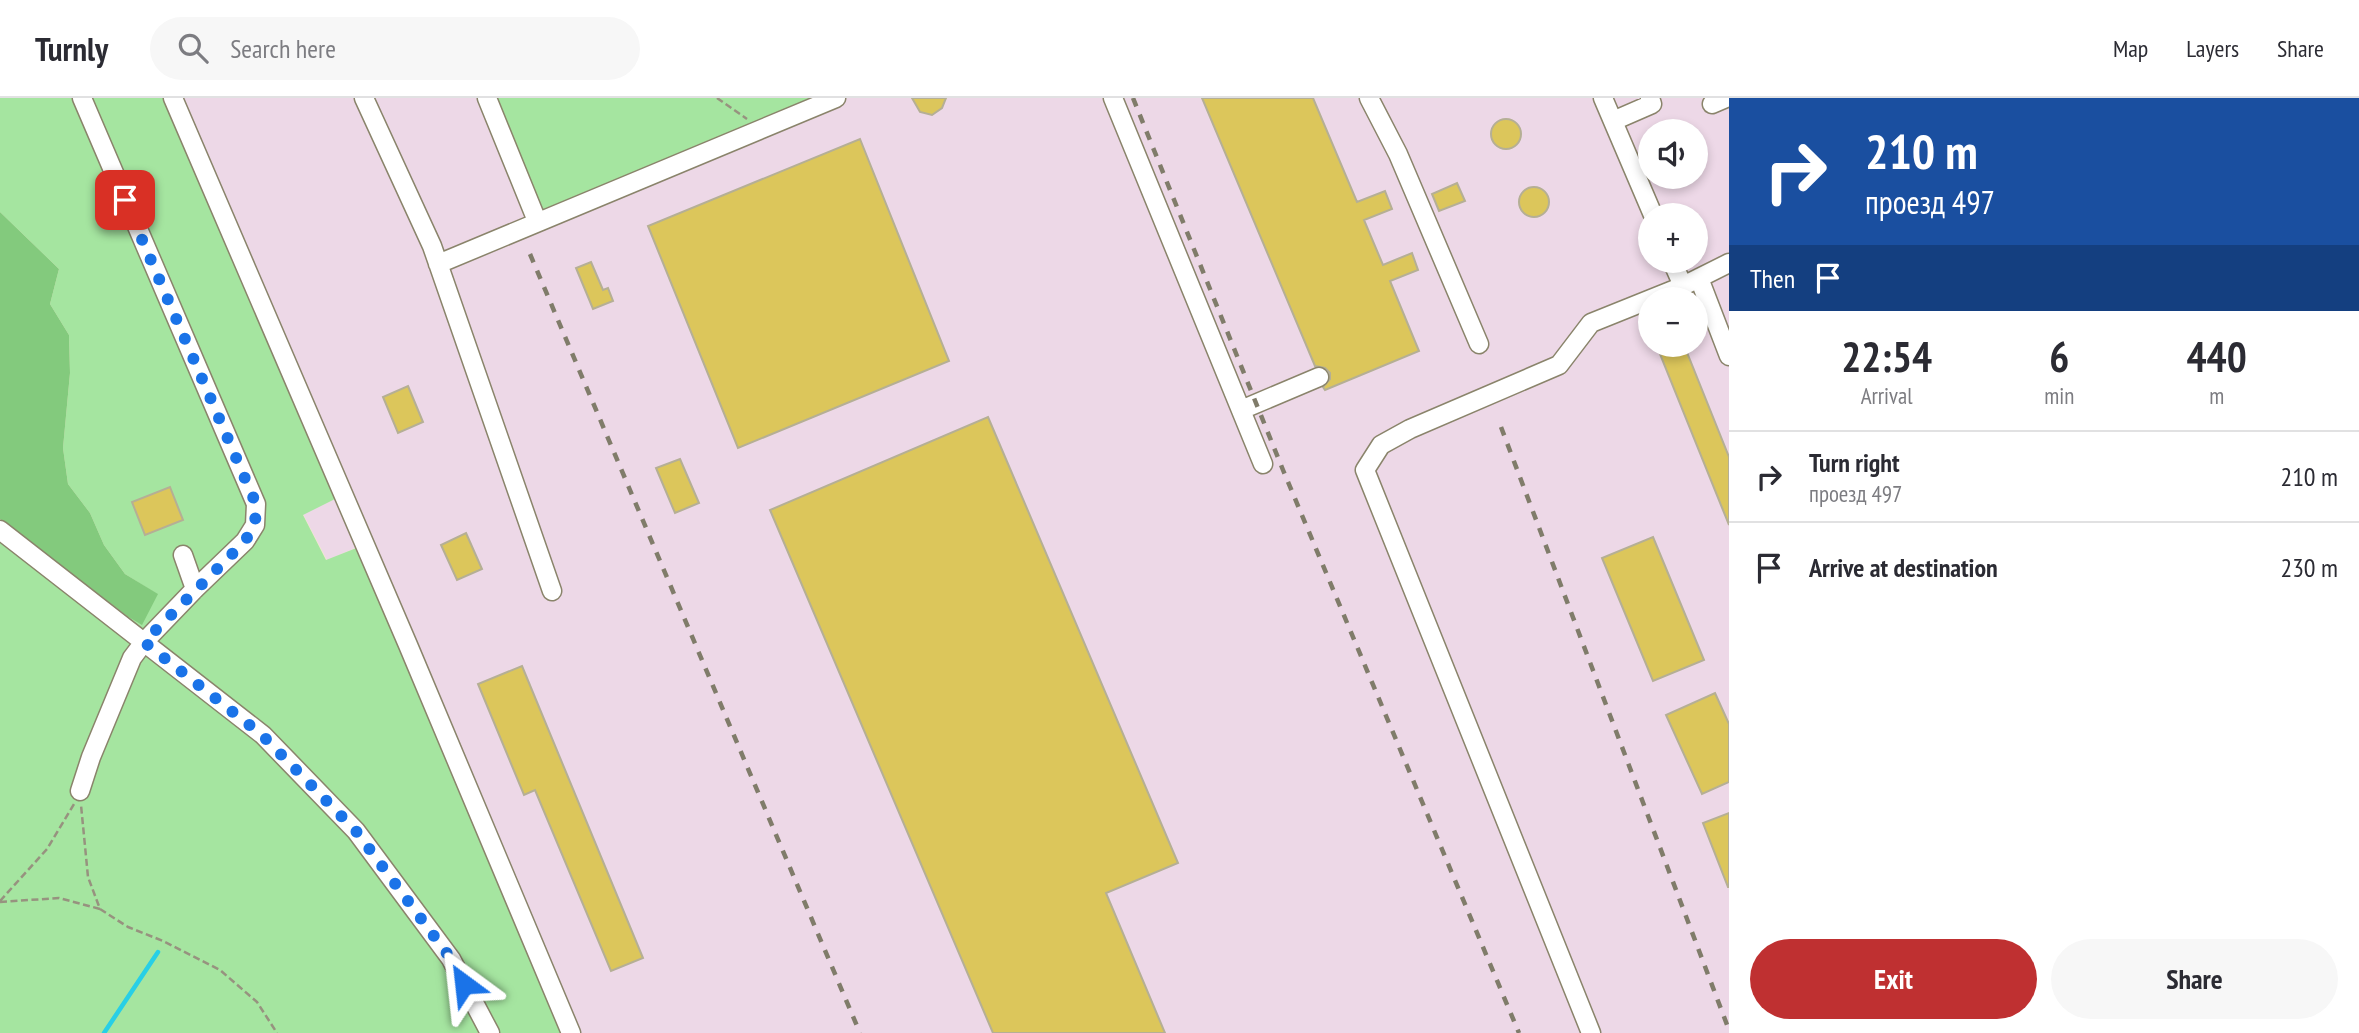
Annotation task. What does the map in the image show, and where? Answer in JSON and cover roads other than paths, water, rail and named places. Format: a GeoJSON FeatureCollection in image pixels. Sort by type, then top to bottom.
{"type":"FeatureCollection","features":[{"type":"Feature","properties":{"kind":"lane"},"geometry":{"type":"LineString","coordinates":[[80,791],[91,757],[132,659],[144,642],[245,541],[255,525],[256,504],[82,98]]}},
{"type":"Feature","properties":{"kind":"lane"},"geometry":{"type":"LineString","coordinates":[[173,98],[571,1033]]}},
{"type":"Feature","properties":{"kind":"lane"},"geometry":{"type":"LineString","coordinates":[[364,98],[432,246],[552,591]]}},
{"type":"Feature","properties":{"kind":"lane"},"geometry":{"type":"LineString","coordinates":[[487,98],[537,221]]}},
{"type":"Feature","properties":{"kind":"lane"},"geometry":{"type":"LineString","coordinates":[[438,264],[836,98]]}},
{"type":"Feature","properties":{"kind":"lane"},"geometry":{"type":"LineString","coordinates":[[1113,98],[1263,464]]}},
{"type":"Feature","properties":{"kind":"lane"},"geometry":{"type":"LineString","coordinates":[[1369,98],[1398,154],[1479,344]]}},
{"type":"Feature","properties":{"kind":"lane"},"geometry":{"type":"LineString","coordinates":[[1603,98],[1648,203]]}},
{"type":"Feature","properties":{"kind":"lane"},"geometry":{"type":"LineString","coordinates":[[1612,121],[1652,104],[1650,98]]}},
{"type":"Feature","properties":{"kind":"lane"},"geometry":{"type":"LineString","coordinates":[[1591,1033],[1365,470],[1381,445],[1401,434],[1559,365],[1591,323],[1691,282],[1729,263]]}},
{"type":"Feature","properties":{"kind":"lane"},"geometry":{"type":"LineString","coordinates":[[1683,273],[1691,282],[1729,356]]}},
{"type":"Feature","properties":{"kind":"lane"},"geometry":{"type":"LineString","coordinates":[[1241,410],[1319,377]]}},
{"type":"Feature","properties":{"kind":"lane"},"geometry":{"type":"LineString","coordinates":[[0,530],[262,735],[356,831],[451,959],[490,1033]]}},
{"type":"Feature","properties":{"kind":"lane"},"geometry":{"type":"LineString","coordinates":[[183,555],[195,589]]}},
{"type":"Feature","properties":{"kind":"waterway"},"geometry":{"type":"LineString","coordinates":[[104,1033],[158,952]]}},
{"type":"Feature","properties":{"kind":"railway"},"geometry":{"type":"LineString","coordinates":[[1133,98],[1283,470],[1519,1033]]}},
{"type":"Feature","properties":{"kind":"railway"},"geometry":{"type":"LineString","coordinates":[[530,254],[860,1033]]}},
{"type":"Feature","properties":{"kind":"railway"},"geometry":{"type":"LineString","coordinates":[[1501,427],[1729,1030]]}}]}
